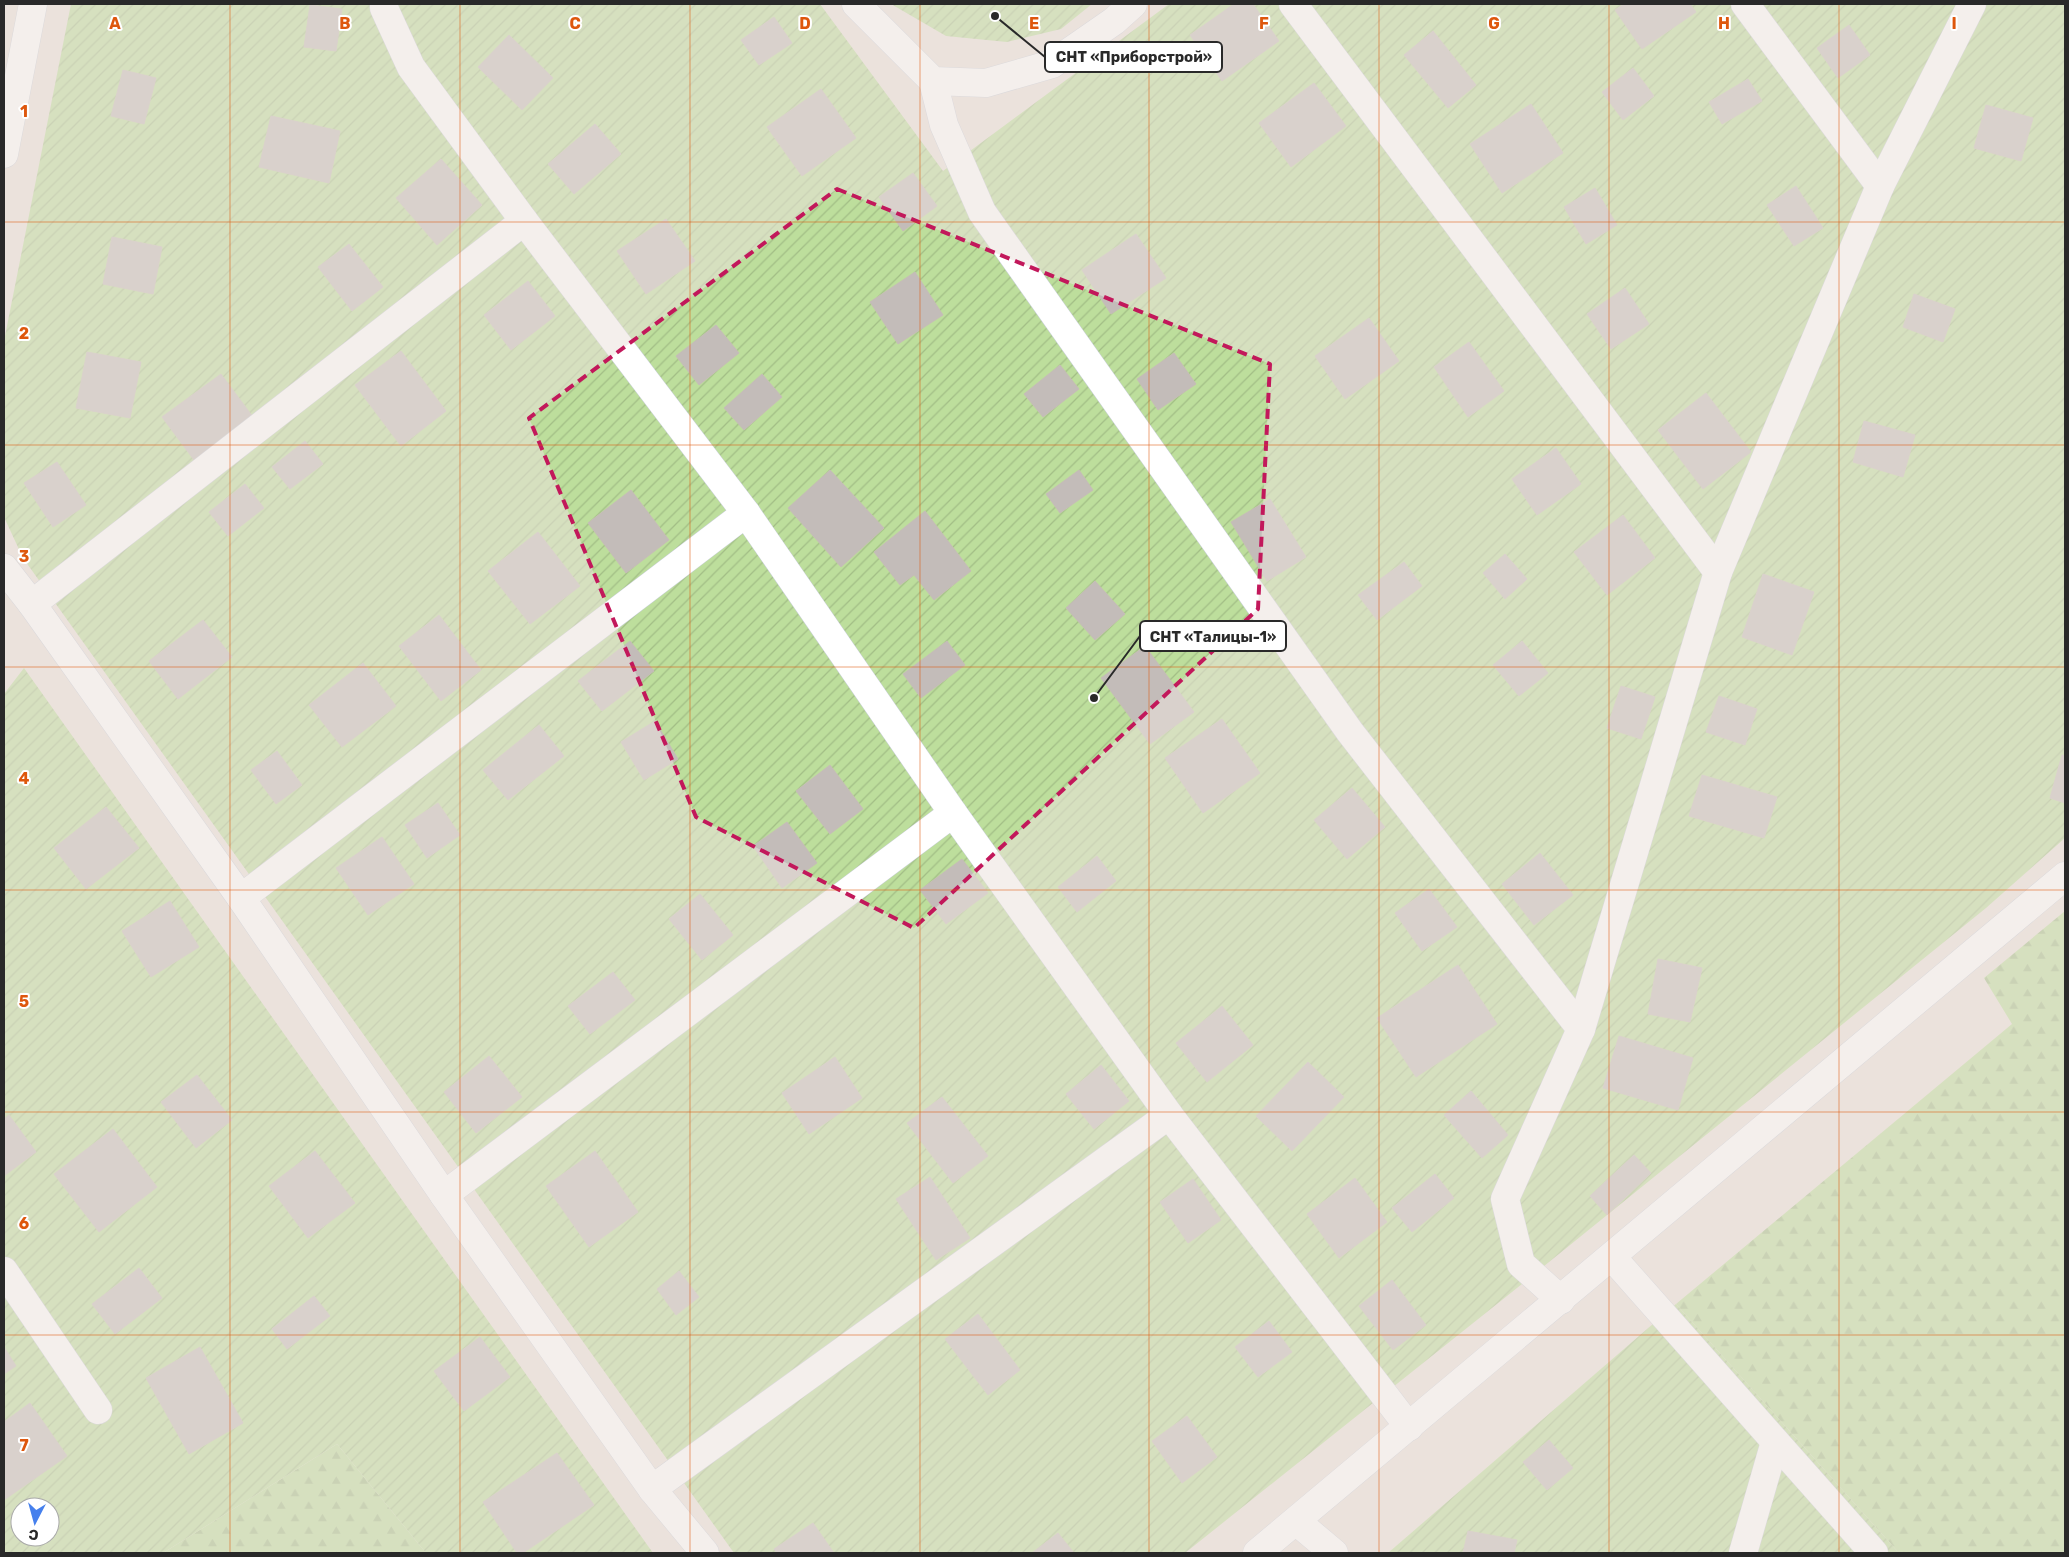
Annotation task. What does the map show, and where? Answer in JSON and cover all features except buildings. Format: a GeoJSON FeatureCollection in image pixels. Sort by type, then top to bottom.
{"type":"FeatureCollection","features":[{"type":"Feature","properties":{"kind":"street"},"geometry":{"type":"LineString","coordinates":[[4,154],[13,47],[33,4]]}},
{"type":"Feature","properties":{"kind":"street"},"geometry":{"type":"LineString","coordinates":[[384,4],[384,8],[411,67],[524,222],[746,513],[953,813],[1169,1115],[1409,1427]]}},
{"type":"Feature","properties":{"kind":"street"},"geometry":{"type":"LineString","coordinates":[[856,4],[934,81],[944,125],[982,212],[1350,732],[1581,1029]]}},
{"type":"Feature","properties":{"kind":"street"},"geometry":{"type":"LineString","coordinates":[[934,81],[986,83],[1052,64],[1114,21],[1132,4]]}},
{"type":"Feature","properties":{"kind":"street"},"geometry":{"type":"LineString","coordinates":[[1293,4],[1718,572]]}},
{"type":"Feature","properties":{"kind":"street"},"geometry":{"type":"LineString","coordinates":[[1745,4],[1880,186]]}},
{"type":"Feature","properties":{"kind":"street"},"geometry":{"type":"LineString","coordinates":[[1561,1300],[1521,1264],[1505,1199],[1581,1029],[1718,572],[1880,186],[1972,4]]}},
{"type":"Feature","properties":{"kind":"street"},"geometry":{"type":"LineString","coordinates":[[32,604],[524,222]]}},
{"type":"Feature","properties":{"kind":"street"},"geometry":{"type":"LineString","coordinates":[[241,898],[746,513]]}},
{"type":"Feature","properties":{"kind":"street"},"geometry":{"type":"LineString","coordinates":[[4,568],[32,604],[241,898],[444,1195],[652,1489],[705,1553]]}},
{"type":"Feature","properties":{"kind":"street"},"geometry":{"type":"LineString","coordinates":[[444,1195],[953,813]]}},
{"type":"Feature","properties":{"kind":"street"},"geometry":{"type":"LineString","coordinates":[[1257,1553],[2065,876]]}},
{"type":"Feature","properties":{"kind":"street"},"geometry":{"type":"LineString","coordinates":[[652,1489],[1169,1115]]}},
{"type":"Feature","properties":{"kind":"street"},"geometry":{"type":"LineString","coordinates":[[1612,1257],[1874,1553]]}},
{"type":"Feature","properties":{"kind":"street"},"geometry":{"type":"LineString","coordinates":[[4,1271],[98,1410]]}},
{"type":"Feature","properties":{"kind":"street"},"geometry":{"type":"LineString","coordinates":[[1743,1553],[1775,1442]]}},
{"type":"Feature","properties":{"kind":"street"},"geometry":{"type":"LineString","coordinates":[[1296,1521],[1334,1553]]}},
{"type":"Feature","properties":{"kind":"highlighted area"},"geometry":{"type":"Polygon","coordinates":[[[837,189],[1270,364],[1258,609],[914,928],[696,817],[529,418],[837,189]]]}},
{"type":"Feature","properties":{"kind":"green space"},"geometry":{"type":"Polygon","coordinates":[[[71,4],[820,4],[943,171],[1169,4],[2065,4],[2065,838],[1986,908],[1512,1292],[1185,1553],[734,1553],[23,558],[4,517],[4,341],[71,4]]]}},
{"type":"Feature","properties":{"kind":"green space"},"geometry":{"type":"Polygon","coordinates":[[[891,4],[1092,4],[1061,29],[1007,42],[946,36],[891,4]]]}},
{"type":"Feature","properties":{"kind":"green space"},"geometry":{"type":"Polygon","coordinates":[[[24,668],[653,1553],[426,1553],[337,1444],[163,1553],[4,1553],[4,694],[24,668]]]}},
{"type":"Feature","properties":{"kind":"green space"},"geometry":{"type":"Polygon","coordinates":[[[2065,911],[2065,1553],[1899,1553],[1676,1304],[2012,1024],[1984,978],[2065,911]]]}},
{"type":"Feature","properties":{"kind":"green space"},"geometry":{"type":"Polygon","coordinates":[[[1676,1304],[1899,1553],[1388,1553],[1676,1304]]]}},
{"type":"Feature","properties":{"kind":"green space"},"geometry":{"type":"Polygon","coordinates":[[[337,1444],[426,1553],[163,1553],[337,1444]]]}},
{"type":"Feature","properties":{"kind":"place","name":"СНТ «Приборстрой»"},"geometry":{"type":"Point","coordinates":[995,16]}},
{"type":"Feature","properties":{"kind":"place","name":"СНТ «Талицы-1»"},"geometry":{"type":"Point","coordinates":[1094,698]}}]}
